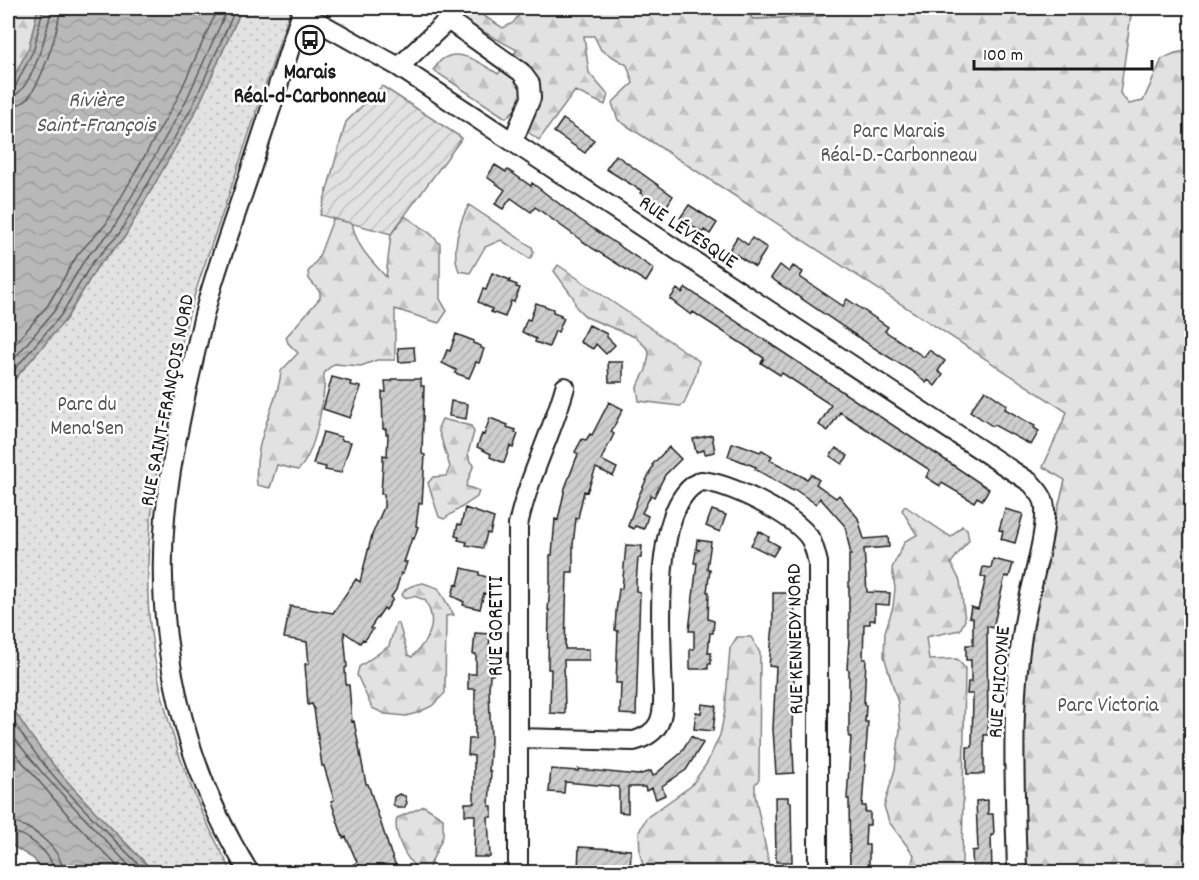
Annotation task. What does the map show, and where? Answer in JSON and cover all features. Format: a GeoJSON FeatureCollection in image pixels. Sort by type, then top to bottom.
{"type":"FeatureCollection","features":[{"type":"Feature","properties":{"kind":"street","name":"RUE LÉVESQUE"},"geometry":{"type":"LineString","coordinates":[[302,12],[399,67],[513,141],[1031,483],[1043,497]]}},
{"type":"Feature","properties":{"kind":"street","name":"RUE SAINT-FRANÇOIS NORD"},"geometry":{"type":"LineString","coordinates":[[249,873],[215,808],[195,759],[182,717],[166,624],[163,566],[165,519],[174,453],[207,303],[302,12]]}},
{"type":"Feature","properties":{"kind":"street"},"geometry":{"type":"LineString","coordinates":[[399,67],[453,14],[521,72],[530,84],[531,98],[513,141]]}},
{"type":"Feature","properties":{"kind":"street","name":"RUE GORETTI"},"geometry":{"type":"LineString","coordinates":[[518,873],[518,525],[565,387]]}},
{"type":"Feature","properties":{"kind":"street","name":"RUE KENNEDY NORD"},"geometry":{"type":"LineString","coordinates":[[518,738],[633,741],[651,733],[658,724],[663,704],[662,581],[667,537],[679,499],[685,491],[701,481],[724,486],[787,517],[804,530],[811,540],[818,563],[818,873]]}},
{"type":"Feature","properties":{"kind":"street","name":"RUE CHICOYNE"},"geometry":{"type":"LineString","coordinates":[[1017,873],[1016,685],[1024,624],[1042,535],[1045,504],[1043,497]]}},
{"type":"Feature","properties":{"kind":"green space"},"geometry":{"type":"Polygon","coordinates":[[[8,8],[38,8],[29,47],[8,89],[8,8]]]}},
{"type":"Feature","properties":{"kind":"green space","name":"Parc du Mena'Sen"},"geometry":{"type":"Polygon","coordinates":[[[242,8],[291,8],[199,280],[184,334],[176,365],[156,475],[148,551],[150,625],[161,691],[169,722],[202,813],[232,872],[154,872],[57,769],[39,747],[8,700],[8,387],[66,319],[97,267],[124,238],[197,109],[242,8]]]}},
{"type":"Feature","properties":{"kind":"green space"},"geometry":{"type":"Polygon","coordinates":[[[471,8],[503,28],[513,23],[524,8],[744,8],[753,19],[822,16],[834,8],[1132,8],[1120,93],[1129,104],[1143,101],[1162,59],[1186,51],[1191,54],[1192,824],[1187,828],[1182,842],[1191,850],[1191,872],[1024,872],[1023,700],[1027,649],[1043,568],[1065,480],[1043,467],[1067,412],[618,120],[612,103],[633,83],[627,65],[601,50],[594,36],[584,36],[589,73],[608,95],[605,105],[575,91],[539,140],[528,132],[534,91],[506,118],[433,70],[443,59],[457,55],[472,59],[498,74],[517,50],[464,21],[464,11],[471,8]]]}},
{"type":"Feature","properties":{"kind":"green space"},"geometry":{"type":"Polygon","coordinates":[[[744,8],[834,8],[822,16],[753,19],[744,8]]]}},
{"type":"Feature","properties":{"kind":"green space"},"geometry":{"type":"Polygon","coordinates":[[[382,86],[462,138],[391,234],[320,215],[346,122],[382,86]]]}},
{"type":"Feature","properties":{"kind":"green space"},"geometry":{"type":"Polygon","coordinates":[[[469,205],[532,247],[534,252],[530,259],[501,240],[485,247],[470,273],[459,271],[456,255],[457,237],[469,205]]]}},
{"type":"Feature","properties":{"kind":"green space"},"geometry":{"type":"Polygon","coordinates":[[[405,216],[431,234],[440,244],[440,299],[447,311],[439,323],[395,309],[395,360],[377,360],[361,366],[334,364],[327,370],[324,374],[319,420],[313,444],[304,463],[298,470],[277,465],[270,488],[257,485],[259,447],[280,382],[281,371],[298,353],[288,343],[286,337],[320,298],[320,292],[309,279],[308,272],[318,259],[333,219],[352,223],[361,246],[386,277],[391,234],[405,216]]]}},
{"type":"Feature","properties":{"kind":"green space"},"geometry":{"type":"Polygon","coordinates":[[[558,265],[699,361],[684,404],[680,406],[639,401],[637,387],[646,370],[648,349],[635,337],[586,317],[576,307],[573,297],[554,271],[558,265]]]}},
{"type":"Feature","properties":{"kind":"green space"},"geometry":{"type":"Polygon","coordinates":[[[442,419],[471,426],[474,432],[468,453],[470,462],[474,464],[466,486],[479,491],[477,497],[444,519],[439,517],[428,483],[433,477],[446,476],[450,467],[438,428],[442,419]]]}},
{"type":"Feature","properties":{"kind":"green space"},"geometry":{"type":"Polygon","coordinates":[[[905,506],[951,537],[962,526],[967,529],[969,540],[951,563],[960,581],[965,620],[960,630],[926,637],[929,660],[957,659],[965,668],[962,865],[959,872],[868,872],[911,866],[914,855],[889,822],[884,806],[895,769],[900,729],[898,703],[884,656],[885,632],[893,607],[895,588],[892,568],[905,541],[917,535],[902,510],[905,506]]]}},
{"type":"Feature","properties":{"kind":"green space"},"geometry":{"type":"Polygon","coordinates":[[[423,583],[438,588],[454,615],[446,616],[445,693],[432,706],[417,713],[406,716],[385,714],[372,708],[357,675],[359,667],[389,646],[396,623],[399,624],[408,655],[412,657],[423,644],[432,624],[429,609],[425,600],[414,596],[404,598],[402,595],[408,588],[423,583]]]}},
{"type":"Feature","properties":{"kind":"green space"},"geometry":{"type":"Polygon","coordinates":[[[737,637],[751,637],[760,653],[759,780],[755,784],[755,795],[770,869],[773,872],[645,872],[640,854],[639,832],[646,818],[691,786],[707,763],[720,735],[725,711],[730,648],[737,637]]]}},
{"type":"Feature","properties":{"kind":"green space"},"geometry":{"type":"Polygon","coordinates":[[[424,806],[443,818],[443,836],[427,872],[420,870],[408,858],[403,850],[396,825],[397,818],[424,806]]]}},
{"type":"Feature","properties":{"kind":"water","name":"Rivière Saint-François"},"geometry":{"type":"Polygon","coordinates":[[[38,8],[242,8],[197,109],[124,238],[97,267],[66,319],[8,387],[8,89],[29,47],[38,8]]]}},
{"type":"Feature","properties":{"kind":"water"},"geometry":{"type":"Polygon","coordinates":[[[8,700],[39,747],[57,769],[154,872],[42,872],[34,859],[8,843],[8,700]]]}},
{"type":"Feature","properties":{"kind":"building"},"geometry":{"type":"Polygon","coordinates":[[[563,119],[594,140],[585,153],[554,132],[563,119]]]}},
{"type":"Feature","properties":{"kind":"building"},"geometry":{"type":"Polygon","coordinates":[[[616,155],[673,196],[664,210],[640,193],[642,191],[606,169],[616,155]]]}},
{"type":"Feature","properties":{"kind":"building"},"geometry":{"type":"Polygon","coordinates":[[[495,165],[506,172],[508,170],[531,186],[532,183],[579,219],[654,269],[646,282],[592,248],[535,207],[531,212],[511,198],[503,209],[495,204],[505,190],[487,177],[495,165]]]}},
{"type":"Feature","properties":{"kind":"building"},"geometry":{"type":"Polygon","coordinates":[[[689,205],[717,223],[710,234],[704,230],[703,233],[680,218],[689,205]]]}},
{"type":"Feature","properties":{"kind":"building"},"geometry":{"type":"Polygon","coordinates":[[[737,237],[748,245],[752,238],[767,248],[755,267],[729,250],[737,237]]]}},
{"type":"Feature","properties":{"kind":"building"},"geometry":{"type":"Polygon","coordinates":[[[780,265],[789,272],[793,266],[803,272],[800,277],[843,306],[847,299],[888,327],[885,331],[924,357],[929,350],[945,361],[938,371],[943,375],[935,386],[928,380],[926,383],[913,372],[771,278],[780,265]]]}},
{"type":"Feature","properties":{"kind":"building"},"geometry":{"type":"Polygon","coordinates":[[[492,273],[510,280],[509,282],[520,288],[514,302],[511,301],[505,317],[491,312],[492,309],[478,302],[483,289],[486,290],[492,273]]]}},
{"type":"Feature","properties":{"kind":"building"},"geometry":{"type":"Polygon","coordinates":[[[686,288],[989,489],[982,500],[977,497],[974,502],[942,483],[940,486],[926,477],[930,470],[840,412],[828,431],[819,425],[831,405],[782,373],[780,375],[761,363],[764,358],[693,312],[691,315],[670,299],[677,289],[682,293],[686,288]]]}},
{"type":"Feature","properties":{"kind":"building"},"geometry":{"type":"Polygon","coordinates":[[[536,303],[553,309],[553,312],[564,318],[558,332],[555,331],[549,347],[535,342],[536,339],[522,332],[527,319],[530,320],[536,303]]]}},
{"type":"Feature","properties":{"kind":"building"},"geometry":{"type":"Polygon","coordinates":[[[589,325],[607,334],[615,345],[606,354],[596,344],[593,349],[580,342],[589,325]]]}},
{"type":"Feature","properties":{"kind":"building"},"geometry":{"type":"Polygon","coordinates":[[[456,334],[474,341],[473,343],[484,349],[479,363],[476,362],[469,378],[455,373],[456,370],[442,363],[447,350],[450,351],[456,334]]]}},
{"type":"Feature","properties":{"kind":"building"},"geometry":{"type":"Polygon","coordinates":[[[414,347],[415,361],[399,362],[398,348],[414,347]]]}},
{"type":"Feature","properties":{"kind":"building"},"geometry":{"type":"Polygon","coordinates":[[[608,362],[623,362],[623,382],[609,382],[608,362]]]}},
{"type":"Feature","properties":{"kind":"building"},"geometry":{"type":"Polygon","coordinates":[[[332,377],[361,387],[350,418],[323,409],[332,377]]]}},
{"type":"Feature","properties":{"kind":"building"},"geometry":{"type":"Polygon","coordinates":[[[392,379],[421,379],[421,386],[424,386],[422,454],[425,455],[422,503],[419,503],[416,526],[418,527],[404,562],[407,562],[403,574],[401,573],[396,590],[391,597],[393,599],[370,628],[373,629],[360,643],[344,632],[346,685],[349,685],[352,722],[354,721],[366,784],[368,784],[399,873],[358,873],[354,864],[357,862],[346,837],[343,838],[331,801],[334,800],[324,766],[322,766],[314,709],[312,704],[308,705],[305,664],[309,664],[307,642],[284,638],[290,606],[333,613],[356,579],[360,582],[372,535],[384,507],[384,494],[381,494],[383,455],[387,456],[388,434],[386,434],[386,429],[383,429],[382,392],[386,392],[385,381],[392,381],[392,379]]]}},
{"type":"Feature","properties":{"kind":"building"},"geometry":{"type":"Polygon","coordinates":[[[985,390],[1007,405],[1005,409],[1035,426],[1034,428],[1039,431],[1031,445],[992,426],[970,411],[985,390]]]}},
{"type":"Feature","properties":{"kind":"building"},"geometry":{"type":"Polygon","coordinates":[[[451,401],[468,404],[466,419],[449,416],[451,401]]]}},
{"type":"Feature","properties":{"kind":"building"},"geometry":{"type":"Polygon","coordinates":[[[609,402],[623,409],[611,432],[614,434],[601,460],[617,468],[613,476],[596,468],[587,492],[584,491],[578,518],[576,518],[573,572],[567,572],[565,649],[589,649],[589,660],[564,660],[565,714],[550,713],[551,669],[548,669],[548,610],[550,555],[552,555],[555,519],[558,520],[565,488],[578,454],[575,452],[582,439],[586,440],[590,434],[592,435],[609,402]]]}},
{"type":"Feature","properties":{"kind":"building"},"geometry":{"type":"Polygon","coordinates":[[[490,418],[508,425],[507,427],[516,430],[518,434],[513,448],[510,446],[504,463],[490,457],[491,454],[477,447],[490,418]]]}},
{"type":"Feature","properties":{"kind":"building"},"geometry":{"type":"Polygon","coordinates":[[[323,432],[351,442],[341,473],[325,470],[326,467],[313,464],[323,432]]]}},
{"type":"Feature","properties":{"kind":"building"},"geometry":{"type":"Polygon","coordinates":[[[712,435],[715,452],[705,454],[704,450],[696,452],[693,439],[712,435]]]}},
{"type":"Feature","properties":{"kind":"building"},"geometry":{"type":"Polygon","coordinates":[[[732,444],[739,444],[760,452],[762,450],[772,456],[770,460],[807,479],[811,474],[819,480],[816,484],[836,498],[839,495],[858,518],[864,539],[888,537],[889,547],[864,549],[867,592],[890,593],[889,605],[875,604],[875,620],[870,620],[870,624],[864,624],[863,659],[866,659],[864,705],[866,705],[865,722],[868,722],[862,806],[866,806],[865,812],[870,812],[870,825],[866,825],[865,845],[869,845],[869,873],[850,873],[849,799],[847,799],[851,737],[849,737],[849,670],[847,669],[849,555],[851,555],[845,526],[820,498],[816,504],[794,489],[793,491],[755,469],[756,467],[728,456],[732,444]]]}},
{"type":"Feature","properties":{"kind":"building"},"geometry":{"type":"Polygon","coordinates":[[[669,447],[681,459],[665,475],[654,497],[651,495],[642,513],[648,516],[644,529],[635,526],[634,529],[628,526],[639,495],[652,465],[669,447]]]}},
{"type":"Feature","properties":{"kind":"building"},"geometry":{"type":"Polygon","coordinates":[[[836,448],[848,456],[842,464],[830,456],[836,448]]]}},
{"type":"Feature","properties":{"kind":"building"},"geometry":{"type":"Polygon","coordinates":[[[465,508],[494,518],[483,548],[466,545],[467,542],[458,540],[459,537],[455,536],[458,524],[461,525],[465,508]]]}},
{"type":"Feature","properties":{"kind":"building"},"geometry":{"type":"Polygon","coordinates":[[[1005,509],[1023,514],[1015,543],[1001,539],[1003,531],[999,530],[1005,509]]]}},
{"type":"Feature","properties":{"kind":"building"},"geometry":{"type":"Polygon","coordinates":[[[712,510],[726,515],[720,532],[706,526],[712,510]]]}},
{"type":"Feature","properties":{"kind":"building"},"geometry":{"type":"Polygon","coordinates":[[[759,531],[779,546],[773,556],[751,545],[759,531]]]}},
{"type":"Feature","properties":{"kind":"building"},"geometry":{"type":"Polygon","coordinates":[[[697,540],[711,542],[707,569],[710,569],[707,592],[709,592],[708,619],[714,621],[713,633],[710,633],[708,653],[711,653],[711,664],[708,664],[708,669],[690,669],[690,649],[694,649],[694,631],[689,631],[697,563],[694,563],[696,551],[700,550],[696,549],[697,540]]]}},
{"type":"Feature","properties":{"kind":"building"},"geometry":{"type":"Polygon","coordinates":[[[626,545],[642,546],[641,558],[638,558],[636,583],[636,591],[640,592],[636,715],[620,714],[621,683],[616,683],[618,631],[615,630],[616,612],[619,589],[622,589],[626,545]]]}},
{"type":"Feature","properties":{"kind":"building"},"geometry":{"type":"Polygon","coordinates":[[[993,559],[1013,564],[1009,577],[1005,576],[993,628],[987,626],[988,735],[984,735],[984,774],[967,774],[967,747],[972,747],[973,694],[967,694],[968,682],[971,682],[971,660],[966,660],[966,645],[973,645],[973,618],[969,617],[971,607],[978,609],[986,578],[981,576],[983,567],[991,568],[993,559]]]}},
{"type":"Feature","properties":{"kind":"building"},"geometry":{"type":"Polygon","coordinates":[[[462,568],[491,578],[480,609],[463,605],[464,602],[452,596],[455,584],[458,585],[462,568]]]}},
{"type":"Feature","properties":{"kind":"building"},"geometry":{"type":"Polygon","coordinates":[[[773,593],[792,593],[791,606],[795,606],[789,674],[794,675],[792,730],[794,773],[776,774],[773,729],[776,667],[769,666],[773,626],[773,593]]]}},
{"type":"Feature","properties":{"kind":"building"},"geometry":{"type":"Polygon","coordinates":[[[475,633],[490,634],[488,664],[492,664],[493,675],[490,675],[489,689],[491,740],[489,771],[491,771],[489,806],[492,806],[492,817],[488,817],[490,857],[474,857],[475,815],[465,815],[465,803],[474,803],[474,756],[468,755],[469,739],[475,739],[475,689],[468,689],[468,674],[476,674],[476,654],[473,654],[475,633]]]}},
{"type":"Feature","properties":{"kind":"building"},"geometry":{"type":"Polygon","coordinates":[[[702,704],[716,706],[713,731],[694,729],[696,712],[701,713],[702,704]]]}},
{"type":"Feature","properties":{"kind":"building"},"geometry":{"type":"Polygon","coordinates":[[[691,736],[703,743],[686,770],[662,786],[665,795],[656,799],[652,788],[646,791],[645,787],[628,787],[628,813],[619,812],[619,787],[565,782],[564,793],[549,792],[551,769],[578,771],[578,769],[638,775],[651,771],[653,776],[680,754],[691,736]]]}},
{"type":"Feature","properties":{"kind":"building"},"geometry":{"type":"Polygon","coordinates":[[[399,794],[405,796],[407,803],[404,808],[397,808],[393,804],[394,797],[399,794]]]}},
{"type":"Feature","properties":{"kind":"building"},"geometry":{"type":"Polygon","coordinates":[[[775,797],[788,797],[788,802],[791,802],[792,862],[776,862],[775,797]]]}},
{"type":"Feature","properties":{"kind":"building"},"geometry":{"type":"Polygon","coordinates":[[[988,800],[988,814],[993,814],[992,873],[973,873],[972,851],[978,850],[976,801],[988,800]]]}},
{"type":"Feature","properties":{"kind":"building"},"geometry":{"type":"Polygon","coordinates":[[[579,847],[631,850],[630,873],[578,871],[579,847]]]}},
{"type":"Feature","properties":{"kind":"place","name":"Marais Réal-d-Carbonneau"},"geometry":{"type":"Point","coordinates":[310,40]}},
{"type":"Feature","properties":{"kind":"park label","name":"Parc Marais Réal-D.-Carbonneau"},"geometry":{"type":"Point","coordinates":[899,142]}},
{"type":"Feature","properties":{"kind":"park label","name":"Parc Victoria"},"geometry":{"type":"Point","coordinates":[1108,704]}}]}
